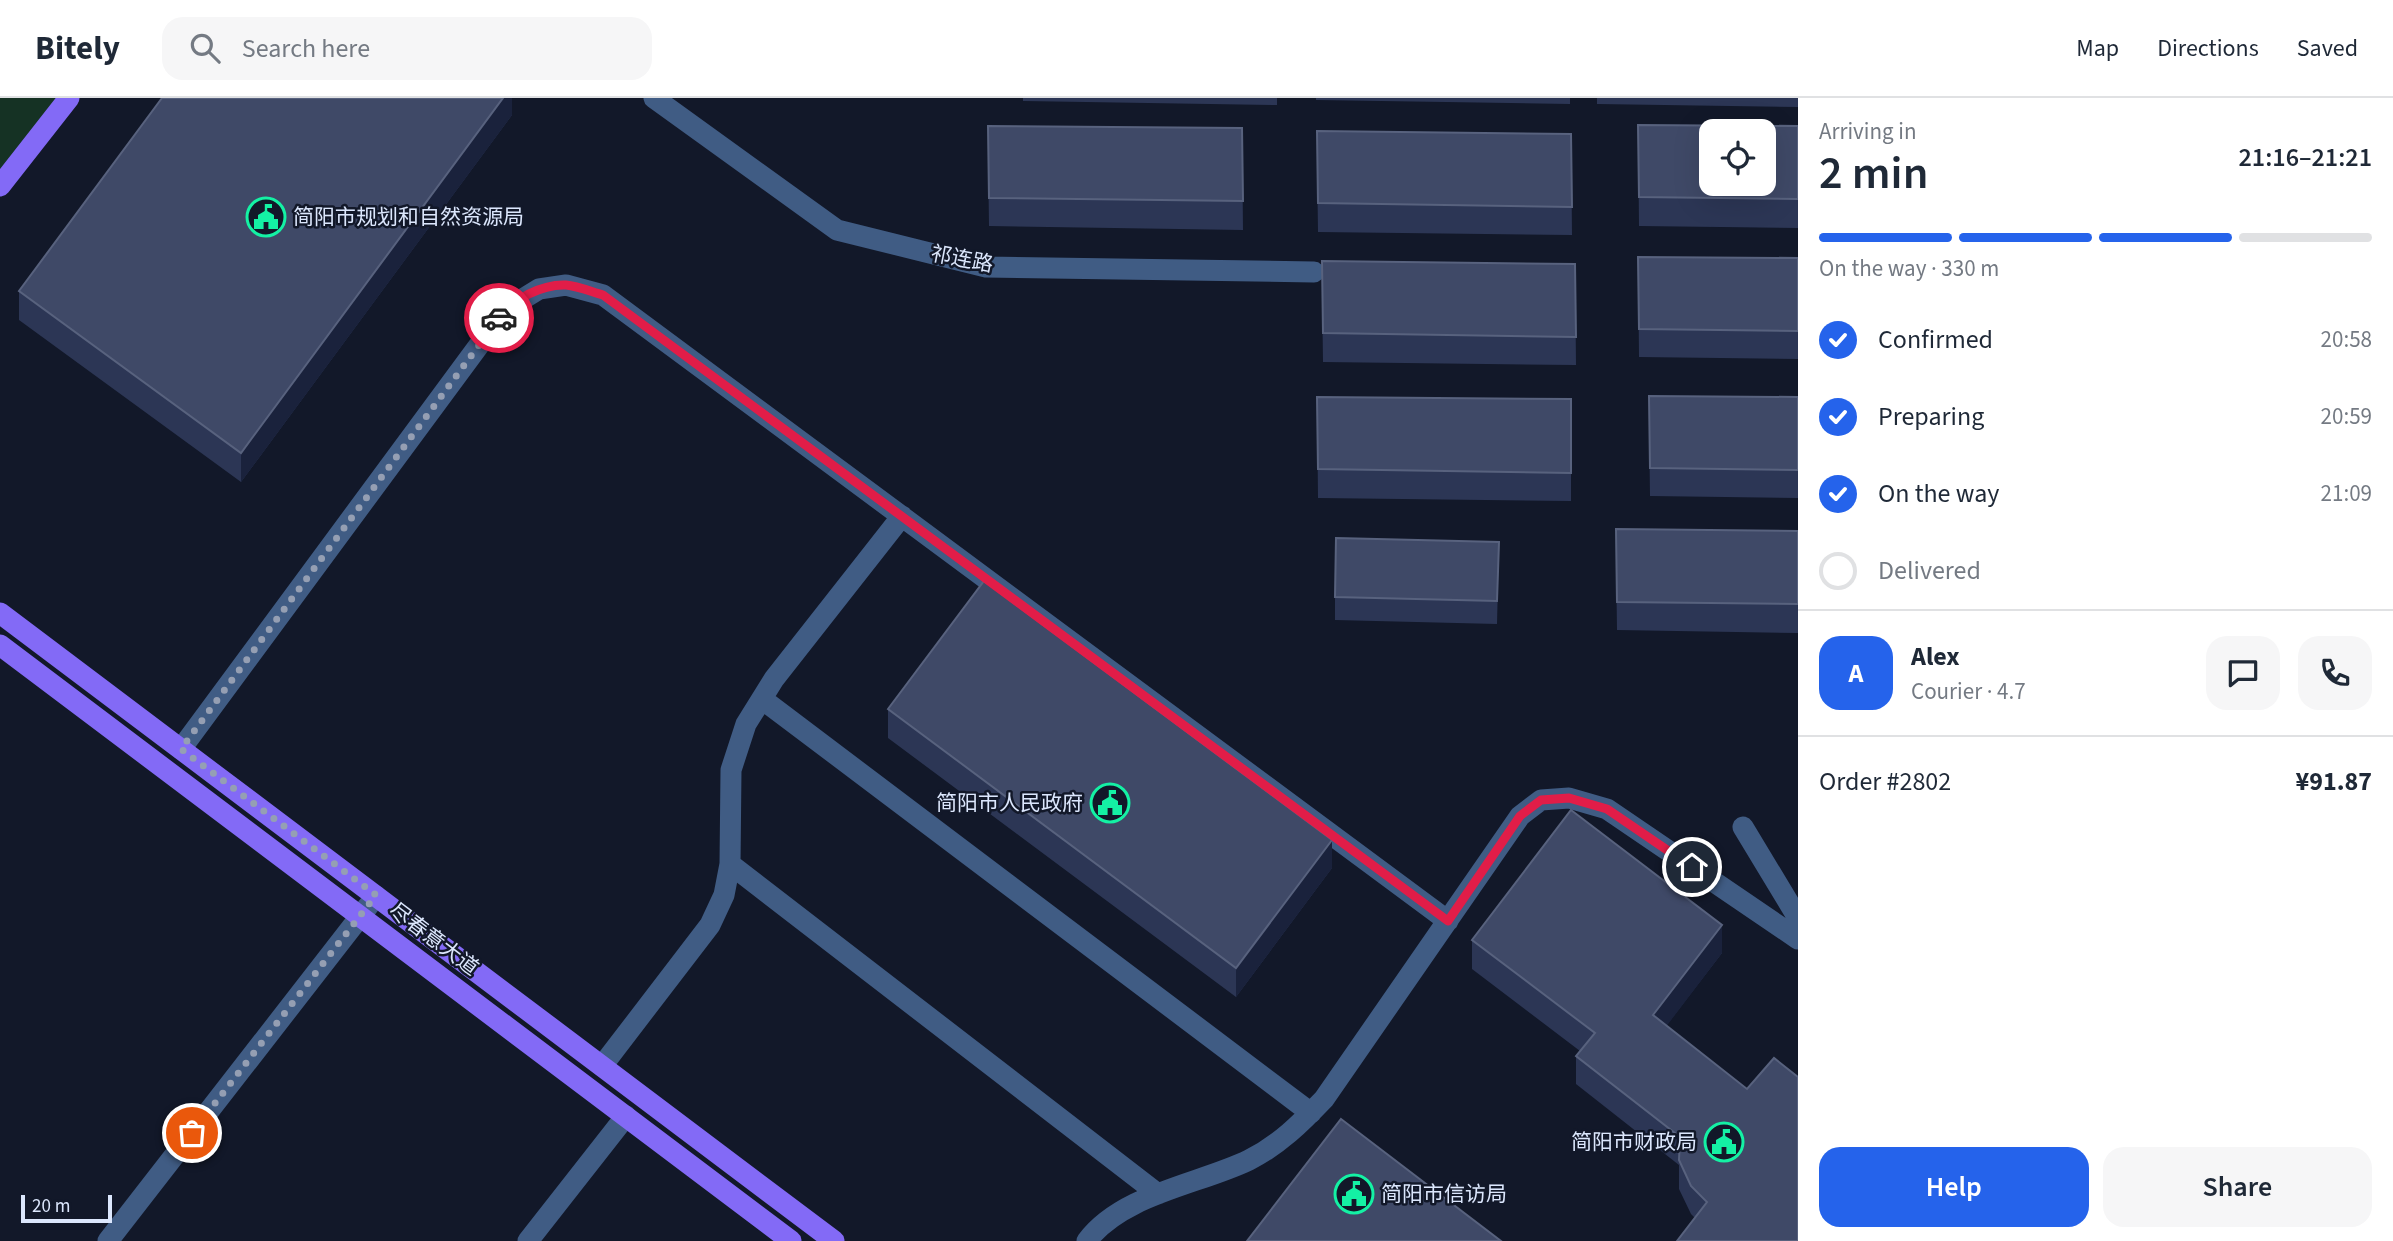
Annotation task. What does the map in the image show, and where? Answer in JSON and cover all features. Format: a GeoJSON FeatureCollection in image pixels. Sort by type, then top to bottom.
{"type":"FeatureCollection","features":[{"type":"Feature","properties":{"kind":"main road"},"geometry":{"type":"LineString","coordinates":[[0,186],[69,98]]}},
{"type":"Feature","properties":{"kind":"main road","name":"尽春意大道"},"geometry":{"type":"LineString","coordinates":[[0,613],[834,1241]]}},
{"type":"Feature","properties":{"kind":"main road","name":"尽春意大道"},"geometry":{"type":"LineString","coordinates":[[0,645],[792,1241]]}},
{"type":"Feature","properties":{"kind":"street","name":"祁连路"},"geometry":{"type":"LineString","coordinates":[[654,98],[836,230],[986,267],[1314,272]]}},
{"type":"Feature","properties":{"kind":"street"},"geometry":{"type":"LineString","coordinates":[[181,749],[505,310],[539,289],[566,285],[603,295],[1448,921]]}},
{"type":"Feature","properties":{"kind":"street"},"geometry":{"type":"LineString","coordinates":[[602,1066],[710,925],[724,894],[730,864],[731,770],[746,724],[774,679],[902,516]]}},
{"type":"Feature","properties":{"kind":"street"},"geometry":{"type":"LineString","coordinates":[[762,699],[1311,1112]]}},
{"type":"Feature","properties":{"kind":"street"},"geometry":{"type":"LineString","coordinates":[[1087,1241],[1122,1211],[1158,1194],[1249,1160],[1287,1137],[1324,1100],[1520,816],[1541,800],[1569,798],[1607,809],[1798,939]]}},
{"type":"Feature","properties":{"kind":"street"},"geometry":{"type":"LineString","coordinates":[[1744,827],[1798,918]]}},
{"type":"Feature","properties":{"kind":"street"},"geometry":{"type":"LineString","coordinates":[[730,864],[1158,1194]]}},
{"type":"Feature","properties":{"kind":"street"},"geometry":{"type":"LineString","coordinates":[[108,1241],[376,895]]}},
{"type":"Feature","properties":{"kind":"street"},"geometry":{"type":"LineString","coordinates":[[528,1241],[626,1116]]}},
{"type":"Feature","properties":{"kind":"green space"},"geometry":{"type":"Polygon","coordinates":[[[0,98],[69,98],[0,186],[0,98]]]}},
{"type":"Feature","properties":{"kind":"building","name":"简阳市规划和自然资源局"},"geometry":{"type":"Polygon","coordinates":[[[162,98],[503,98],[241,453],[19,291],[162,98]]]}},
{"type":"Feature","properties":{"kind":"building"},"geometry":{"type":"Polygon","coordinates":[[[1638,125],[1699,125],[1699,196],[1776,196],[1776,126],[1798,126],[1798,199],[1639,197],[1638,125]]]}},
{"type":"Feature","properties":{"kind":"building"},"geometry":{"type":"Polygon","coordinates":[[[988,126],[1242,128],[1243,201],[989,198],[988,126]]]}},
{"type":"Feature","properties":{"kind":"building"},"geometry":{"type":"Polygon","coordinates":[[[1317,131],[1571,134],[1572,207],[1318,203],[1317,131]]]}},
{"type":"Feature","properties":{"kind":"building"},"geometry":{"type":"Polygon","coordinates":[[[1638,257],[1798,258],[1798,331],[1639,329],[1638,257]]]}},
{"type":"Feature","properties":{"kind":"building"},"geometry":{"type":"Polygon","coordinates":[[[1322,261],[1575,264],[1576,337],[1323,333],[1322,261]]]}},
{"type":"Feature","properties":{"kind":"building"},"geometry":{"type":"Polygon","coordinates":[[[1649,396],[1798,397],[1798,470],[1650,468],[1649,396]]]}},
{"type":"Feature","properties":{"kind":"building"},"geometry":{"type":"Polygon","coordinates":[[[1317,397],[1571,399],[1571,473],[1318,469],[1317,397]]]}},
{"type":"Feature","properties":{"kind":"building"},"geometry":{"type":"Polygon","coordinates":[[[1616,529],[1798,531],[1798,604],[1617,602],[1616,529]]]}},
{"type":"Feature","properties":{"kind":"building"},"geometry":{"type":"Polygon","coordinates":[[[1336,538],[1499,542],[1497,601],[1335,597],[1336,538]]]}},
{"type":"Feature","properties":{"kind":"building","name":"简阳市人民政府"},"geometry":{"type":"Polygon","coordinates":[[[984,581],[1332,840],[1236,968],[888,709],[984,581]]]}},
{"type":"Feature","properties":{"kind":"building"},"geometry":{"type":"Polygon","coordinates":[[[1571,810],[1722,925],[1653,1015],[1747,1089],[1774,1058],[1798,1077],[1798,1241],[1677,1241],[1707,1202],[1691,1186],[1679,1160],[1680,1137],[1576,1056],[1595,1033],[1472,940],[1571,810]]]}},
{"type":"Feature","properties":{"kind":"building"},"geometry":{"type":"Polygon","coordinates":[[[1341,1119],[1501,1241],[1247,1241],[1341,1119]]]}},
{"type":"Feature","properties":{"kind":"way so far"},"geometry":{"type":"LineString","coordinates":[[192,1133],[376,895],[181,749],[499,318]]}},
{"type":"Feature","properties":{"kind":"place","name":"简阳市规划和自然资源局"},"geometry":{"type":"Point","coordinates":[266,217]}},
{"type":"Feature","properties":{"kind":"place","name":"简阳市人民政府"},"geometry":{"type":"Point","coordinates":[1110,803]}},
{"type":"Feature","properties":{"kind":"place","name":"简阳市财政局"},"geometry":{"type":"Point","coordinates":[1724,1142]}},
{"type":"Feature","properties":{"kind":"place","name":"简阳市信访局"},"geometry":{"type":"Point","coordinates":[1354,1194]}},
{"type":"Feature","properties":{"kind":"route"},"geometry":{"type":"LineString","coordinates":[[499,318],[505,310],[539,289],[566,285],[603,295],[1448,921],[1520,816],[1541,800],[1569,798],[1607,809],[1692,867]]}}]}
